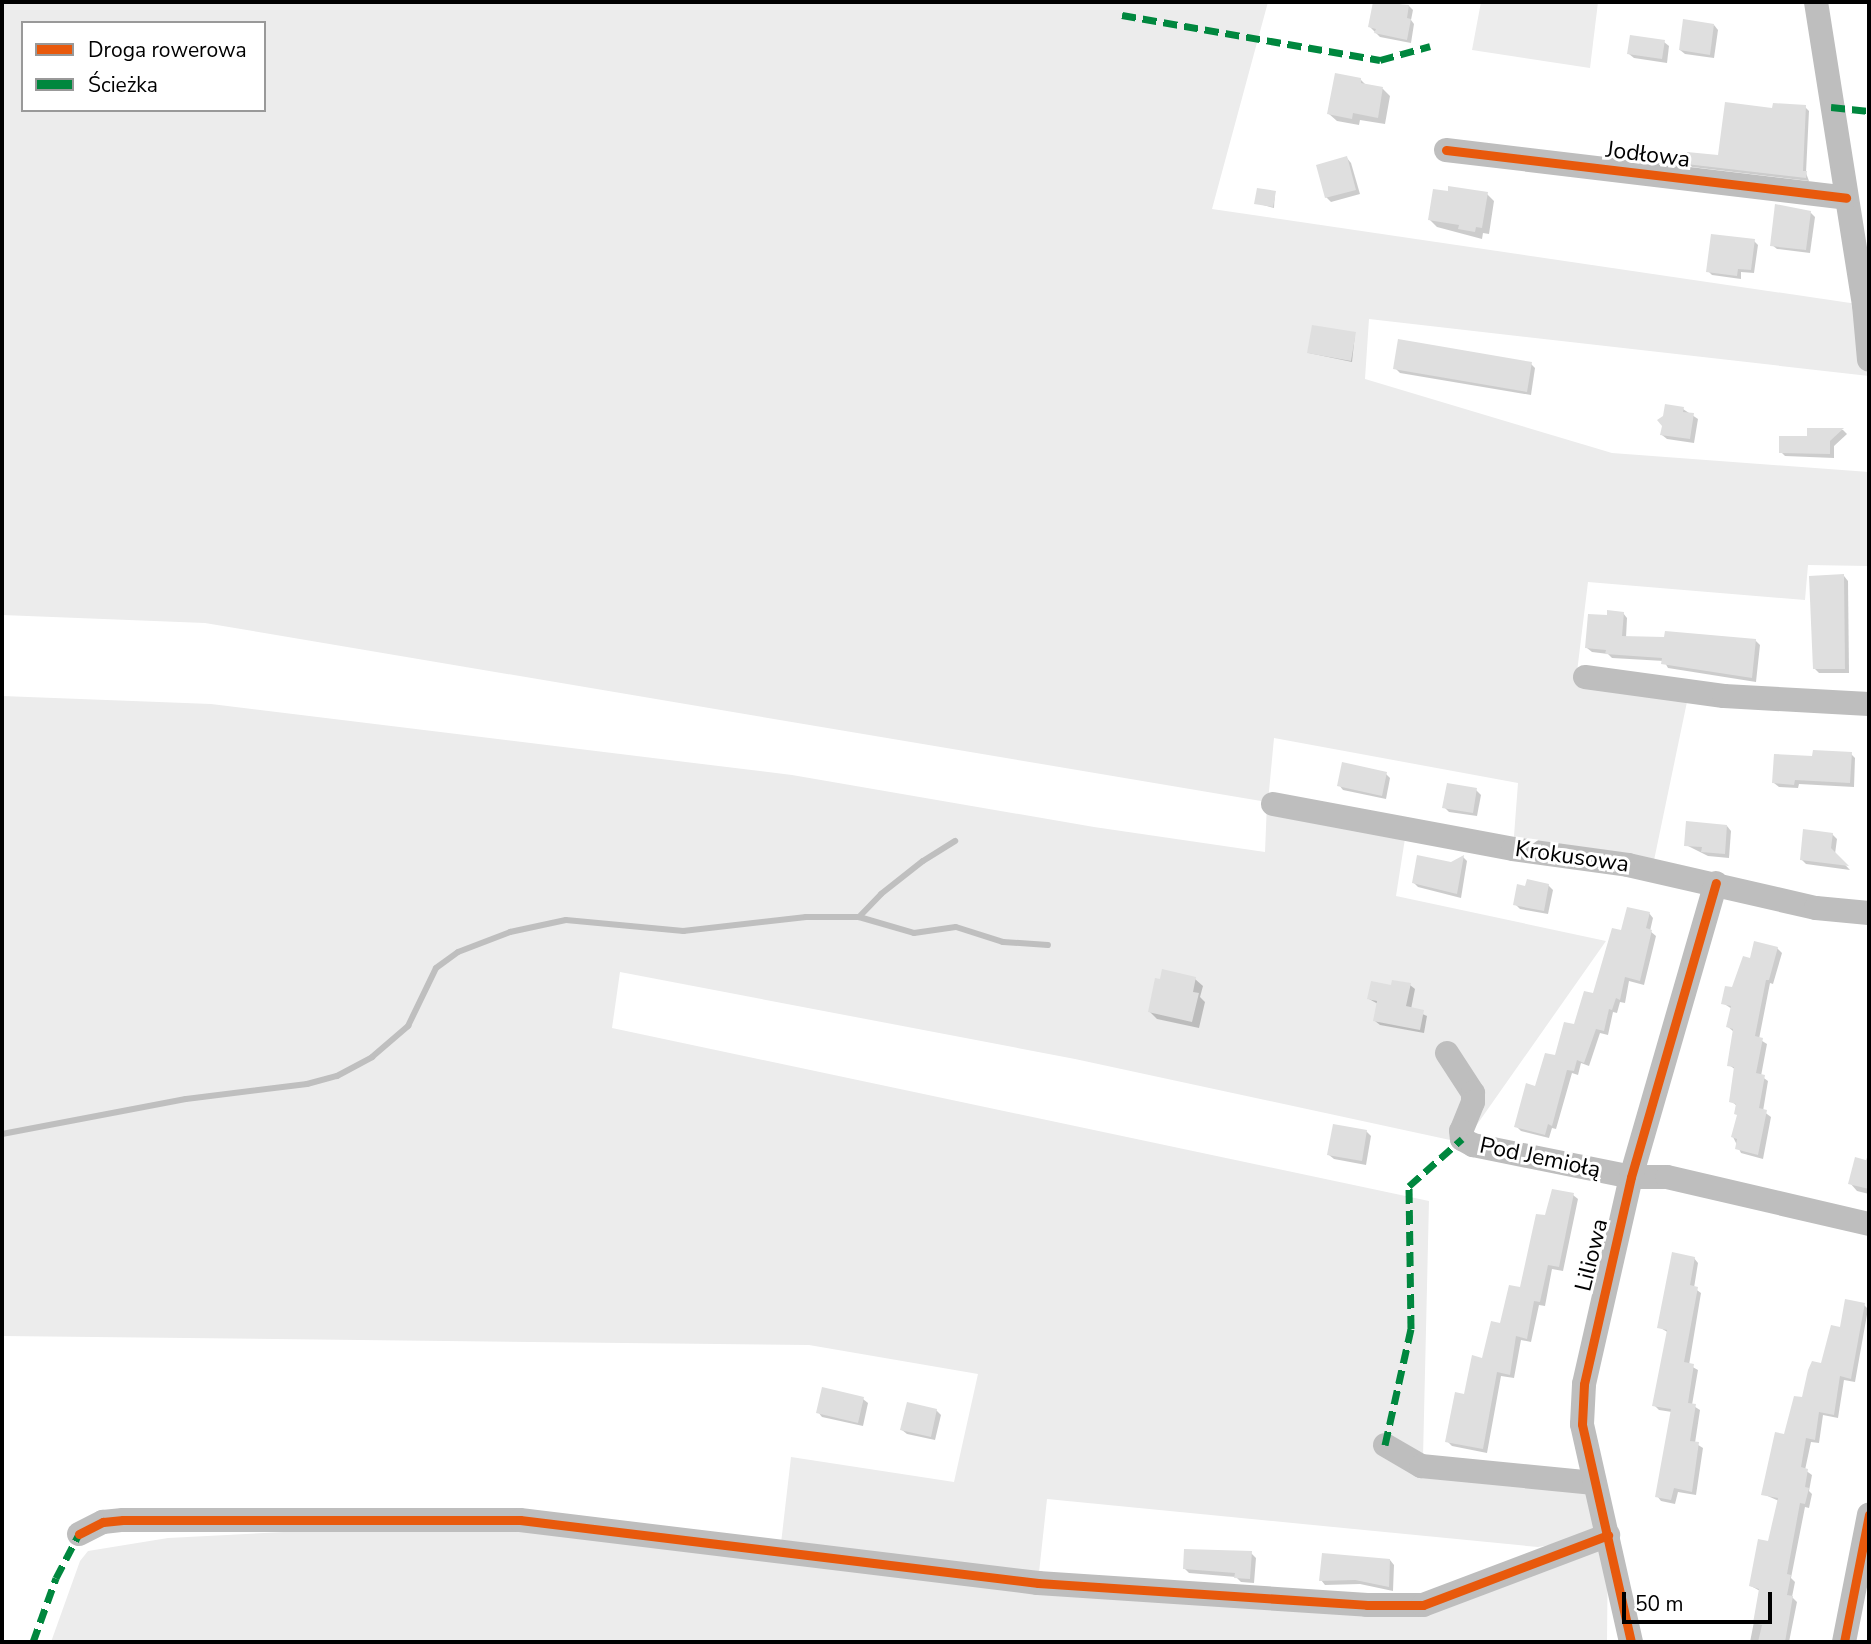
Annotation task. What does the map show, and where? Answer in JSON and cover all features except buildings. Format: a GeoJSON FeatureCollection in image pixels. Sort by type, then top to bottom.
{"type":"FeatureCollection","features":[{"type":"Feature","properties":{"kind":"street"},"geometry":{"type":"LineString","coordinates":[[1816,2],[1864,305],[1869,360]]}},
{"type":"Feature","properties":{"kind":"street","name":"Jodłowa"},"geometry":{"type":"LineString","coordinates":[[1446,150],[1846,198]]}},
{"type":"Feature","properties":{"kind":"street"},"geometry":{"type":"LineString","coordinates":[[1585,677],[1713,695],[1869,704]]}},
{"type":"Feature","properties":{"kind":"street","name":"Krokusowa"},"geometry":{"type":"LineString","coordinates":[[1273,804],[1513,849],[1628,865],[1816,908],[1869,914]]}},
{"type":"Feature","properties":{"kind":"street","name":"Liliowa"},"geometry":{"type":"LineString","coordinates":[[1631,1642],[1582,1424],[1584,1384],[1631,1177],[1716,883]]}},
{"type":"Feature","properties":{"kind":"street","name":"Pod Jemiołą"},"geometry":{"type":"LineString","coordinates":[[1447,1053],[1473,1093],[1473,1102],[1461,1131],[1462,1139],[1473,1145],[1631,1177]]}},
{"type":"Feature","properties":{"kind":"street"},"geometry":{"type":"LineString","coordinates":[[1631,1177],[1667,1177],[1869,1224]]}},
{"type":"Feature","properties":{"kind":"street"},"geometry":{"type":"LineString","coordinates":[[1385,1445],[1421,1466],[1594,1483]]}},
{"type":"Feature","properties":{"kind":"street"},"geometry":{"type":"LineString","coordinates":[[1844,1642],[1869,1514]]}},
{"type":"Feature","properties":{"kind":"street"},"geometry":{"type":"LineString","coordinates":[[79,1534],[103,1522],[123,1520],[520,1520],[1038,1583],[1401,1605],[1437,1602],[1608,1535]]}},
{"type":"Feature","properties":{"kind":"shaded area"},"geometry":{"type":"Polygon","coordinates":[[[2,2],[1268,2],[1212,209],[1864,305],[1869,376],[1369,319],[1365,379],[1612,453],[1869,472],[1869,566],[1808,565],[1805,600],[1588,582],[1577,672],[1688,697],[1652,870],[1513,849],[1518,783],[1274,738],[1268,802],[1406,832],[1396,896],[1606,941],[1464,1143],[1075,1059],[620,972],[612,1028],[1429,1201],[1423,1458],[1591,1473],[1608,1535],[1607,1642],[51,1642],[80,1561],[88,1551],[168,1538],[520,1520],[780,1552],[791,1457],[954,1482],[978,1374],[809,1345],[2,1336],[2,696],[211,704],[792,775],[1094,827],[1265,852],[1267,802],[205,623],[2,615],[2,2]],[[1047,1499],[1038,1582],[1437,1602],[1603,1536],[1538,1547],[1047,1499]]]}},
{"type":"Feature","properties":{"kind":"shaded area"},"geometry":{"type":"Polygon","coordinates":[[[1481,2],[1598,2],[1590,68],[1472,50],[1481,2]]]}},
{"type":"Feature","properties":{"kind":"waterway"},"geometry":{"type":"LineString","coordinates":[[859,917],[881,894],[923,861],[955,841]]}},
{"type":"Feature","properties":{"kind":"waterway"},"geometry":{"type":"LineString","coordinates":[[2,1134],[186,1099],[307,1084],[337,1076],[372,1057],[408,1026],[436,968],[458,952],[510,932],[566,920],[683,931],[806,917],[859,917],[914,933],[956,927],[1003,942],[1048,945]]}},
{"type":"Feature","properties":{"kind":"marked path"},"geometry":{"type":"LineString","coordinates":[[1122,15],[1380,60],[1430,46]]}},
{"type":"Feature","properties":{"kind":"marked path"},"geometry":{"type":"LineString","coordinates":[[1831,107],[1869,111]]}},
{"type":"Feature","properties":{"kind":"marked path"},"geometry":{"type":"LineString","coordinates":[[1385,1445],[1411,1329],[1409,1186],[1462,1139]]}},
{"type":"Feature","properties":{"kind":"marked path"},"geometry":{"type":"LineString","coordinates":[[33,1642],[56,1578],[79,1534]]}},
{"type":"Feature","properties":{"kind":"cycle path"},"geometry":{"type":"LineString","coordinates":[[1446,150],[1846,198]]}},
{"type":"Feature","properties":{"kind":"cycle path"},"geometry":{"type":"LineString","coordinates":[[1631,1642],[1582,1424],[1584,1384],[1631,1177],[1716,883]]}},
{"type":"Feature","properties":{"kind":"cycle path"},"geometry":{"type":"LineString","coordinates":[[1844,1642],[1869,1514]]}},
{"type":"Feature","properties":{"kind":"cycle path"},"geometry":{"type":"LineString","coordinates":[[79,1534],[103,1522],[123,1520],[520,1520],[1038,1583],[1367,1605],[1423,1605],[1608,1535]]}}]}
